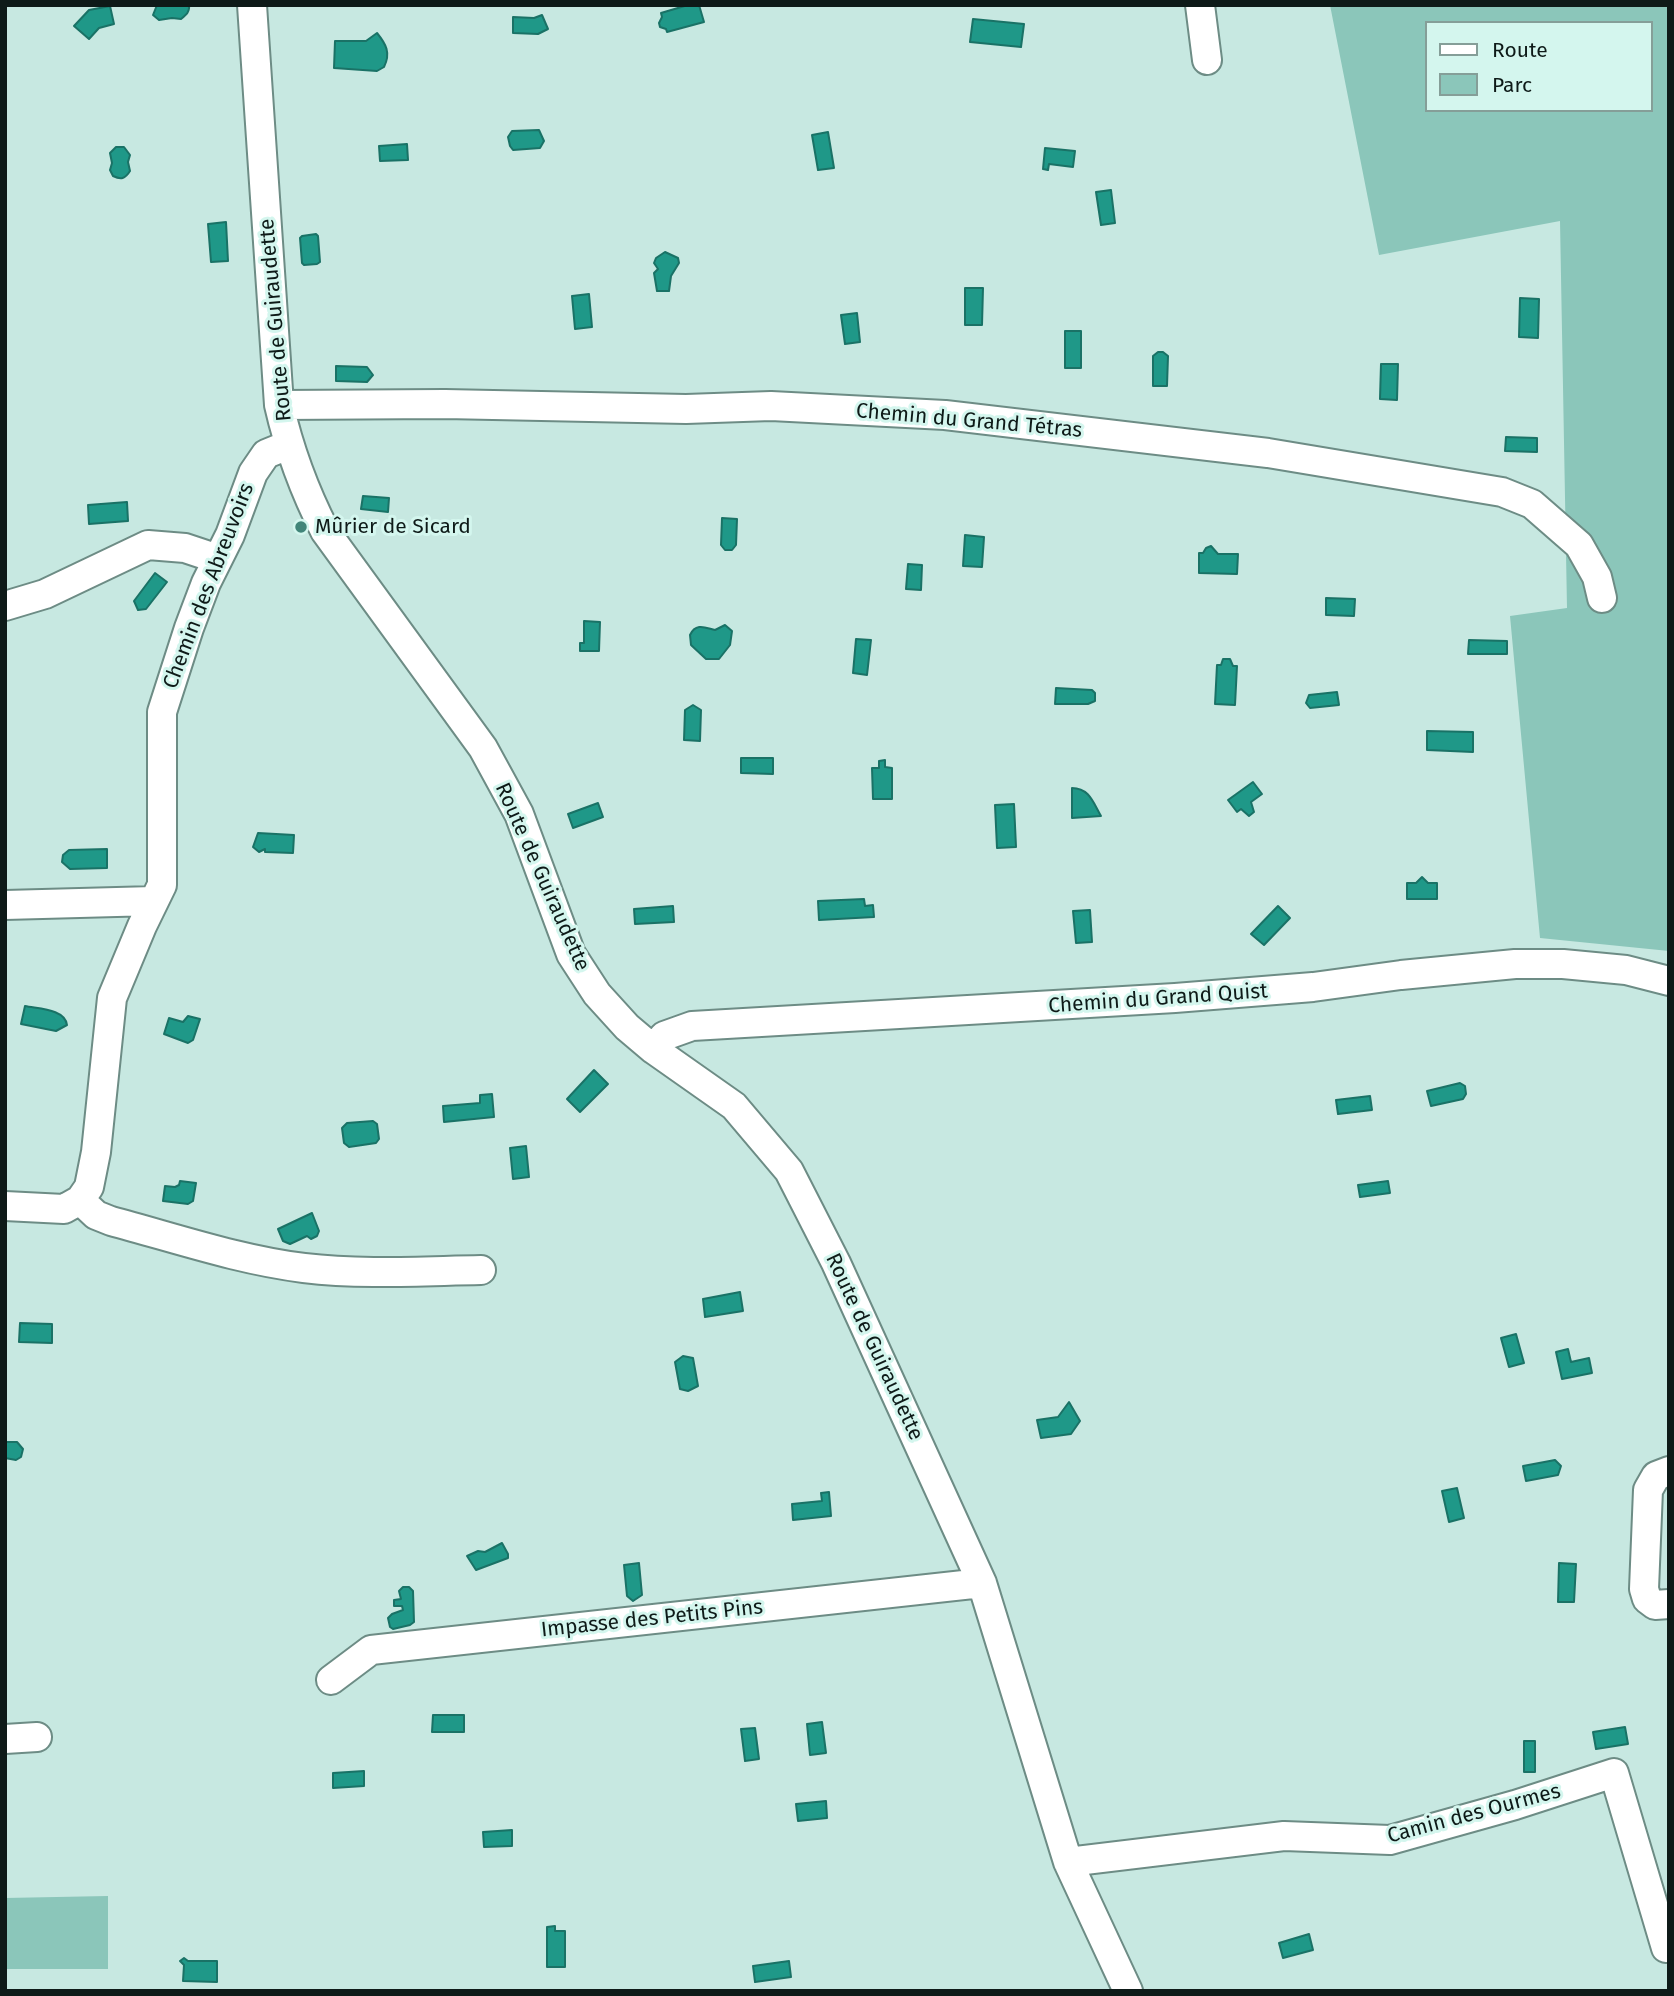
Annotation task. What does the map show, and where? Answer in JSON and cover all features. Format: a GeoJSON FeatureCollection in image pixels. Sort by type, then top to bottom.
{"type":"FeatureCollection","features":[{"type":"Feature","properties":{"kind":"street","name":"Route de Guiraudette"},"geometry":{"type":"LineString","coordinates":[[252,5],[279,404],[288,445],[307,494],[325,531],[482,748],[519,814],[571,954],[582,974],[611,1011],[653,1049],[734,1106],[789,1171],[836,1263],[982,1583],[1068,1862],[1128,1991]]}},
{"type":"Feature","properties":{"kind":"street"},"geometry":{"type":"LineString","coordinates":[[1200,5],[1207,60]]}},
{"type":"Feature","properties":{"kind":"street","name":"Chemin du Grand Tétras"},"geometry":{"type":"LineString","coordinates":[[279,404],[446,404],[673,409],[801,406],[945,415],[1268,453],[1502,492],[1532,504],[1579,545],[1597,577],[1602,598]]}},
{"type":"Feature","properties":{"kind":"street","name":"Chemin des Abreuvoirs"},"geometry":{"type":"LineString","coordinates":[[80,1200],[89,1188],[96,1152],[112,998],[162,886],[162,712],[206,583],[230,535],[253,473],[266,454],[288,445]]}},
{"type":"Feature","properties":{"kind":"street"},"geometry":{"type":"LineString","coordinates":[[5,606],[45,594],[148,545],[186,548],[218,559]]}},
{"type":"Feature","properties":{"kind":"street"},"geometry":{"type":"LineString","coordinates":[[5,905],[154,901]]}},
{"type":"Feature","properties":{"kind":"street","name":"Chemin du Grand Quist"},"geometry":{"type":"LineString","coordinates":[[653,1049],[664,1036],[692,1026],[1175,998],[1313,987],[1515,964],[1563,964],[1626,970],[1669,981]]}},
{"type":"Feature","properties":{"kind":"street"},"geometry":{"type":"LineString","coordinates":[[5,1206],[64,1209],[80,1200],[96,1215],[111,1221],[269,1263],[306,1269],[481,1270]]}},
{"type":"Feature","properties":{"kind":"street"},"geometry":{"type":"LineString","coordinates":[[1669,1471],[1656,1476],[1648,1490],[1644,1589],[1647,1599],[1655,1605],[1669,1604]]}},
{"type":"Feature","properties":{"kind":"street","name":"Impasse des Petits Pins"},"geometry":{"type":"LineString","coordinates":[[331,1680],[370,1650],[982,1583]]}},
{"type":"Feature","properties":{"kind":"street"},"geometry":{"type":"LineString","coordinates":[[5,1739],[37,1737]]}},
{"type":"Feature","properties":{"kind":"street","name":"Camin des Ourmes"},"geometry":{"type":"LineString","coordinates":[[1068,1862],[1284,1836],[1390,1840],[1515,1805],[1614,1773],[1666,1948]]}},
{"type":"Feature","properties":{"kind":"green space"},"geometry":{"type":"Polygon","coordinates":[[[1330,5],[1669,5],[1669,951],[1540,938],[1510,616],[1567,608],[1560,221],[1379,255],[1330,5]]]}},
{"type":"Feature","properties":{"kind":"green space"},"geometry":{"type":"Polygon","coordinates":[[[108,1896],[108,1969],[5,1969],[5,1898],[108,1896]]]}},
{"type":"Feature","properties":{"kind":"shaded area"},"geometry":{"type":"Polygon","coordinates":[[[157,5],[189,7],[181,19],[159,20],[153,15],[157,5]]]}},
{"type":"Feature","properties":{"kind":"shaded area"},"geometry":{"type":"Polygon","coordinates":[[[688,5],[699,5],[704,22],[667,32],[660,27],[661,13],[688,5]]]}},
{"type":"Feature","properties":{"kind":"shaded area"},"geometry":{"type":"Polygon","coordinates":[[[110,6],[114,24],[99,28],[89,39],[74,26],[89,10],[110,6]]]}},
{"type":"Feature","properties":{"kind":"shaded area"},"geometry":{"type":"Polygon","coordinates":[[[542,15],[548,29],[538,34],[513,33],[513,17],[534,18],[542,15]]]}},
{"type":"Feature","properties":{"kind":"shaded area"},"geometry":{"type":"Polygon","coordinates":[[[973,19],[1024,24],[1021,47],[970,42],[973,19]]]}},
{"type":"Feature","properties":{"kind":"shaded area"},"geometry":{"type":"Polygon","coordinates":[[[377,33],[386,49],[384,67],[377,71],[334,68],[335,41],[366,41],[377,33]]]}},
{"type":"Feature","properties":{"kind":"shaded area"},"geometry":{"type":"Polygon","coordinates":[[[539,130],[544,141],[540,148],[513,150],[510,146],[508,137],[512,131],[539,130]]]}},
{"type":"Feature","properties":{"kind":"shaded area"},"geometry":{"type":"Polygon","coordinates":[[[828,132],[834,168],[818,170],[812,135],[828,132]]]}},
{"type":"Feature","properties":{"kind":"shaded area"},"geometry":{"type":"Polygon","coordinates":[[[407,144],[408,160],[380,161],[379,146],[407,144]]]}},
{"type":"Feature","properties":{"kind":"shaded area"},"geometry":{"type":"Polygon","coordinates":[[[116,147],[124,147],[130,155],[130,171],[123,178],[113,176],[110,170],[110,153],[116,147]]]}},
{"type":"Feature","properties":{"kind":"shaded area"},"geometry":{"type":"Polygon","coordinates":[[[1045,148],[1075,151],[1073,167],[1049,164],[1048,170],[1043,169],[1045,148]]]}},
{"type":"Feature","properties":{"kind":"shaded area"},"geometry":{"type":"Polygon","coordinates":[[[1111,190],[1115,223],[1101,225],[1096,192],[1111,190]]]}},
{"type":"Feature","properties":{"kind":"shaded area"},"geometry":{"type":"Polygon","coordinates":[[[226,222],[228,261],[211,262],[208,224],[226,222]]]}},
{"type":"Feature","properties":{"kind":"shaded area"},"geometry":{"type":"Polygon","coordinates":[[[316,234],[320,262],[304,265],[300,238],[316,234]]]}},
{"type":"Feature","properties":{"kind":"shaded area"},"geometry":{"type":"Polygon","coordinates":[[[665,252],[678,258],[679,263],[671,276],[669,291],[657,291],[654,273],[658,269],[654,263],[656,258],[665,252]]]}},
{"type":"Feature","properties":{"kind":"shaded area"},"geometry":{"type":"Polygon","coordinates":[[[965,288],[983,288],[982,325],[965,325],[965,288]]]}},
{"type":"Feature","properties":{"kind":"shaded area"},"geometry":{"type":"Polygon","coordinates":[[[589,294],[592,327],[575,329],[572,296],[589,294]]]}},
{"type":"Feature","properties":{"kind":"shaded area"},"geometry":{"type":"Polygon","coordinates":[[[1520,298],[1539,299],[1538,338],[1519,337],[1520,298]]]}},
{"type":"Feature","properties":{"kind":"shaded area"},"geometry":{"type":"Polygon","coordinates":[[[857,313],[860,342],[845,344],[841,315],[857,313]]]}},
{"type":"Feature","properties":{"kind":"shaded area"},"geometry":{"type":"Polygon","coordinates":[[[1065,331],[1081,331],[1081,368],[1065,368],[1065,331]]]}},
{"type":"Feature","properties":{"kind":"shaded area"},"geometry":{"type":"Polygon","coordinates":[[[1158,352],[1168,356],[1167,386],[1153,386],[1153,356],[1158,352]]]}},
{"type":"Feature","properties":{"kind":"shaded area"},"geometry":{"type":"Polygon","coordinates":[[[1381,364],[1398,364],[1397,400],[1380,399],[1381,364]]]}},
{"type":"Feature","properties":{"kind":"shaded area"},"geometry":{"type":"Polygon","coordinates":[[[336,366],[367,367],[373,375],[367,382],[336,381],[336,366]]]}},
{"type":"Feature","properties":{"kind":"shaded area"},"geometry":{"type":"Polygon","coordinates":[[[1506,437],[1537,438],[1537,452],[1505,451],[1506,437]]]}},
{"type":"Feature","properties":{"kind":"shaded area"},"geometry":{"type":"Polygon","coordinates":[[[363,496],[389,498],[388,512],[361,509],[363,496]]]}},
{"type":"Feature","properties":{"kind":"shaded area"},"geometry":{"type":"Polygon","coordinates":[[[127,502],[128,521],[89,524],[88,505],[127,502]]]}},
{"type":"Feature","properties":{"kind":"shaded area"},"geometry":{"type":"Polygon","coordinates":[[[722,518],[737,519],[736,545],[732,550],[725,550],[721,545],[722,518]]]}},
{"type":"Feature","properties":{"kind":"shaded area"},"geometry":{"type":"Polygon","coordinates":[[[965,535],[984,537],[982,567],[963,566],[965,535]]]}},
{"type":"Feature","properties":{"kind":"shaded area"},"geometry":{"type":"Polygon","coordinates":[[[1211,546],[1218,554],[1238,554],[1237,574],[1199,573],[1199,553],[1211,546]]]}},
{"type":"Feature","properties":{"kind":"shaded area"},"geometry":{"type":"Polygon","coordinates":[[[908,564],[922,565],[921,590],[906,589],[908,564]]]}},
{"type":"Feature","properties":{"kind":"shaded area"},"geometry":{"type":"Polygon","coordinates":[[[155,573],[167,582],[146,609],[138,610],[134,601],[155,573]]]}},
{"type":"Feature","properties":{"kind":"shaded area"},"geometry":{"type":"Polygon","coordinates":[[[1326,598],[1355,599],[1354,616],[1326,615],[1326,598]]]}},
{"type":"Feature","properties":{"kind":"shaded area"},"geometry":{"type":"Polygon","coordinates":[[[584,621],[600,622],[599,651],[580,651],[580,643],[584,643],[584,621]]]}},
{"type":"Feature","properties":{"kind":"shaded area"},"geometry":{"type":"Polygon","coordinates":[[[725,625],[732,631],[730,645],[719,659],[706,659],[691,645],[690,635],[695,628],[715,630],[725,625]]]}},
{"type":"Feature","properties":{"kind":"shaded area"},"geometry":{"type":"Polygon","coordinates":[[[856,639],[871,640],[867,675],[853,673],[856,639]]]}},
{"type":"Feature","properties":{"kind":"shaded area"},"geometry":{"type":"Polygon","coordinates":[[[1469,640],[1507,641],[1507,654],[1468,654],[1469,640]]]}},
{"type":"Feature","properties":{"kind":"shaded area"},"geometry":{"type":"Polygon","coordinates":[[[1223,659],[1230,659],[1233,666],[1237,666],[1235,705],[1215,704],[1217,665],[1221,665],[1223,659]]]}},
{"type":"Feature","properties":{"kind":"shaded area"},"geometry":{"type":"Polygon","coordinates":[[[1056,688],[1092,690],[1095,693],[1095,701],[1088,704],[1055,704],[1056,688]]]}},
{"type":"Feature","properties":{"kind":"shaded area"},"geometry":{"type":"Polygon","coordinates":[[[1337,692],[1339,705],[1310,708],[1306,703],[1309,695],[1337,692]]]}},
{"type":"Feature","properties":{"kind":"shaded area"},"geometry":{"type":"Polygon","coordinates":[[[693,705],[701,710],[700,741],[684,740],[685,710],[693,705]]]}},
{"type":"Feature","properties":{"kind":"shaded area"},"geometry":{"type":"Polygon","coordinates":[[[1427,731],[1473,732],[1473,752],[1427,750],[1427,731]]]}},
{"type":"Feature","properties":{"kind":"shaded area"},"geometry":{"type":"Polygon","coordinates":[[[741,758],[773,758],[773,774],[741,773],[741,758]]]}},
{"type":"Feature","properties":{"kind":"shaded area"},"geometry":{"type":"Polygon","coordinates":[[[885,760],[885,767],[892,768],[892,799],[873,799],[872,768],[879,768],[879,761],[885,760]]]}},
{"type":"Feature","properties":{"kind":"shaded area"},"geometry":{"type":"Polygon","coordinates":[[[1253,782],[1262,794],[1251,802],[1254,812],[1249,816],[1241,809],[1237,812],[1228,800],[1253,782]]]}},
{"type":"Feature","properties":{"kind":"shaded area"},"geometry":{"type":"Polygon","coordinates":[[[1072,788],[1087,793],[1101,816],[1072,818],[1072,788]]]}},
{"type":"Feature","properties":{"kind":"shaded area"},"geometry":{"type":"Polygon","coordinates":[[[598,803],[603,817],[573,828],[568,814],[598,803]]]}},
{"type":"Feature","properties":{"kind":"shaded area"},"geometry":{"type":"Polygon","coordinates":[[[1014,804],[1016,847],[997,848],[995,805],[1014,804]]]}},
{"type":"Feature","properties":{"kind":"shaded area"},"geometry":{"type":"Polygon","coordinates":[[[258,833],[294,835],[293,853],[265,852],[265,849],[259,852],[253,847],[258,833]]]}},
{"type":"Feature","properties":{"kind":"shaded area"},"geometry":{"type":"Polygon","coordinates":[[[107,849],[107,868],[70,869],[62,862],[63,855],[69,850],[107,849]]]}},
{"type":"Feature","properties":{"kind":"shaded area"},"geometry":{"type":"Polygon","coordinates":[[[1422,877],[1428,883],[1437,883],[1437,899],[1407,899],[1407,883],[1416,883],[1422,877]]]}},
{"type":"Feature","properties":{"kind":"shaded area"},"geometry":{"type":"Polygon","coordinates":[[[864,899],[865,906],[873,905],[874,917],[819,920],[818,901],[864,899]]]}},
{"type":"Feature","properties":{"kind":"shaded area"},"geometry":{"type":"Polygon","coordinates":[[[673,906],[674,922],[635,924],[634,909],[673,906]]]}},
{"type":"Feature","properties":{"kind":"shaded area"},"geometry":{"type":"Polygon","coordinates":[[[1278,906],[1290,918],[1264,945],[1251,934],[1278,906]]]}},
{"type":"Feature","properties":{"kind":"shaded area"},"geometry":{"type":"Polygon","coordinates":[[[1090,910],[1092,942],[1076,943],[1073,911],[1090,910]]]}},
{"type":"Feature","properties":{"kind":"shaded area"},"geometry":{"type":"Polygon","coordinates":[[[25,1006],[57,1013],[67,1025],[56,1031],[21,1024],[25,1006]]]}},
{"type":"Feature","properties":{"kind":"shaded area"},"geometry":{"type":"Polygon","coordinates":[[[188,1016],[200,1019],[193,1040],[188,1043],[164,1034],[169,1018],[183,1022],[188,1016]]]}},
{"type":"Feature","properties":{"kind":"shaded area"},"geometry":{"type":"Polygon","coordinates":[[[594,1070],[608,1084],[580,1112],[567,1099],[594,1070]]]}},
{"type":"Feature","properties":{"kind":"shaded area"},"geometry":{"type":"Polygon","coordinates":[[[1460,1083],[1465,1086],[1466,1094],[1463,1099],[1431,1106],[1427,1091],[1460,1083]]]}},
{"type":"Feature","properties":{"kind":"shaded area"},"geometry":{"type":"Polygon","coordinates":[[[492,1094],[494,1117],[444,1122],[443,1106],[480,1103],[480,1095],[492,1094]]]}},
{"type":"Feature","properties":{"kind":"shaded area"},"geometry":{"type":"Polygon","coordinates":[[[1370,1096],[1372,1110],[1338,1114],[1336,1100],[1370,1096]]]}},
{"type":"Feature","properties":{"kind":"shaded area"},"geometry":{"type":"Polygon","coordinates":[[[373,1121],[377,1124],[379,1139],[376,1143],[349,1147],[344,1143],[342,1128],[347,1123],[373,1121]]]}},
{"type":"Feature","properties":{"kind":"shaded area"},"geometry":{"type":"Polygon","coordinates":[[[526,1146],[529,1177],[513,1179],[510,1148],[526,1146]]]}},
{"type":"Feature","properties":{"kind":"shaded area"},"geometry":{"type":"Polygon","coordinates":[[[180,1181],[196,1183],[193,1201],[188,1204],[163,1201],[165,1186],[175,1187],[180,1181]]]}},
{"type":"Feature","properties":{"kind":"shaded area"},"geometry":{"type":"Polygon","coordinates":[[[1388,1181],[1390,1193],[1360,1197],[1358,1185],[1388,1181]]]}},
{"type":"Feature","properties":{"kind":"shaded area"},"geometry":{"type":"Polygon","coordinates":[[[312,1213],[319,1231],[317,1236],[311,1239],[307,1236],[290,1244],[283,1241],[278,1229],[312,1213]]]}},
{"type":"Feature","properties":{"kind":"shaded area"},"geometry":{"type":"Polygon","coordinates":[[[740,1292],[743,1311],[705,1317],[703,1299],[740,1292]]]}},
{"type":"Feature","properties":{"kind":"shaded area"},"geometry":{"type":"Polygon","coordinates":[[[20,1323],[52,1324],[52,1343],[19,1342],[20,1323]]]}},
{"type":"Feature","properties":{"kind":"shaded area"},"geometry":{"type":"Polygon","coordinates":[[[1516,1334],[1524,1363],[1509,1367],[1501,1338],[1516,1334]]]}},
{"type":"Feature","properties":{"kind":"shaded area"},"geometry":{"type":"Polygon","coordinates":[[[1568,1349],[1571,1362],[1589,1358],[1592,1373],[1562,1379],[1556,1352],[1568,1349]]]}},
{"type":"Feature","properties":{"kind":"shaded area"},"geometry":{"type":"Polygon","coordinates":[[[683,1356],[693,1358],[698,1386],[688,1391],[680,1389],[675,1362],[683,1356]]]}},
{"type":"Feature","properties":{"kind":"shaded area"},"geometry":{"type":"Polygon","coordinates":[[[1069,1402],[1080,1421],[1071,1434],[1041,1438],[1037,1420],[1058,1417],[1069,1402]]]}},
{"type":"Feature","properties":{"kind":"shaded area"},"geometry":{"type":"Polygon","coordinates":[[[5,1442],[17,1442],[23,1449],[21,1457],[16,1460],[5,1458],[5,1442]]]}},
{"type":"Feature","properties":{"kind":"shaded area"},"geometry":{"type":"Polygon","coordinates":[[[1555,1460],[1561,1466],[1558,1475],[1526,1481],[1523,1466],[1555,1460]]]}},
{"type":"Feature","properties":{"kind":"shaded area"},"geometry":{"type":"Polygon","coordinates":[[[1457,1488],[1464,1518],[1449,1522],[1442,1491],[1457,1488]]]}},
{"type":"Feature","properties":{"kind":"shaded area"},"geometry":{"type":"Polygon","coordinates":[[[829,1492],[831,1516],[793,1520],[792,1504],[822,1501],[821,1493],[829,1492]]]}},
{"type":"Feature","properties":{"kind":"shaded area"},"geometry":{"type":"Polygon","coordinates":[[[502,1543],[508,1558],[476,1570],[467,1556],[478,1551],[485,1552],[502,1543]]]}},
{"type":"Feature","properties":{"kind":"shaded area"},"geometry":{"type":"Polygon","coordinates":[[[639,1563],[642,1595],[633,1601],[627,1596],[624,1565],[639,1563]]]}},
{"type":"Feature","properties":{"kind":"shaded area"},"geometry":{"type":"Polygon","coordinates":[[[1559,1563],[1576,1564],[1574,1602],[1558,1602],[1559,1563]]]}},
{"type":"Feature","properties":{"kind":"shaded area"},"geometry":{"type":"Polygon","coordinates":[[[403,1587],[409,1587],[413,1591],[414,1622],[393,1629],[388,1618],[403,1610],[402,1606],[394,1606],[394,1600],[401,1599],[399,1591],[403,1587]]]}},
{"type":"Feature","properties":{"kind":"shaded area"},"geometry":{"type":"Polygon","coordinates":[[[433,1715],[464,1715],[464,1732],[432,1732],[433,1715]]]}},
{"type":"Feature","properties":{"kind":"shaded area"},"geometry":{"type":"Polygon","coordinates":[[[822,1722],[826,1753],[810,1755],[807,1724],[822,1722]]]}},
{"type":"Feature","properties":{"kind":"shaded area"},"geometry":{"type":"Polygon","coordinates":[[[1625,1727],[1628,1744],[1596,1749],[1593,1732],[1625,1727]]]}},
{"type":"Feature","properties":{"kind":"shaded area"},"geometry":{"type":"Polygon","coordinates":[[[755,1728],[759,1759],[745,1761],[741,1729],[755,1728]]]}},
{"type":"Feature","properties":{"kind":"shaded area"},"geometry":{"type":"Polygon","coordinates":[[[1524,1741],[1535,1741],[1535,1772],[1524,1772],[1524,1741]]]}},
{"type":"Feature","properties":{"kind":"shaded area"},"geometry":{"type":"Polygon","coordinates":[[[364,1771],[364,1786],[333,1788],[333,1773],[364,1771]]]}},
{"type":"Feature","properties":{"kind":"shaded area"},"geometry":{"type":"Polygon","coordinates":[[[826,1801],[827,1818],[798,1821],[796,1804],[826,1801]]]}},
{"type":"Feature","properties":{"kind":"shaded area"},"geometry":{"type":"Polygon","coordinates":[[[512,1830],[512,1846],[484,1847],[483,1832],[512,1830]]]}},
{"type":"Feature","properties":{"kind":"shaded area"},"geometry":{"type":"Polygon","coordinates":[[[555,1926],[555,1931],[565,1931],[565,1967],[547,1967],[547,1927],[555,1926]]]}},
{"type":"Feature","properties":{"kind":"shaded area"},"geometry":{"type":"Polygon","coordinates":[[[1309,1934],[1313,1950],[1283,1958],[1279,1943],[1309,1934]]]}},
{"type":"Feature","properties":{"kind":"shaded area"},"geometry":{"type":"Polygon","coordinates":[[[184,1958],[188,1961],[217,1961],[217,1982],[183,1981],[184,1965],[180,1961],[184,1958]]]}},
{"type":"Feature","properties":{"kind":"shaded area"},"geometry":{"type":"Polygon","coordinates":[[[789,1961],[791,1977],[755,1982],[753,1966],[789,1961]]]}},
{"type":"Feature","properties":{"kind":"place","name":"Mûrier de Sicard"},"geometry":{"type":"Point","coordinates":[301,527]}}]}
